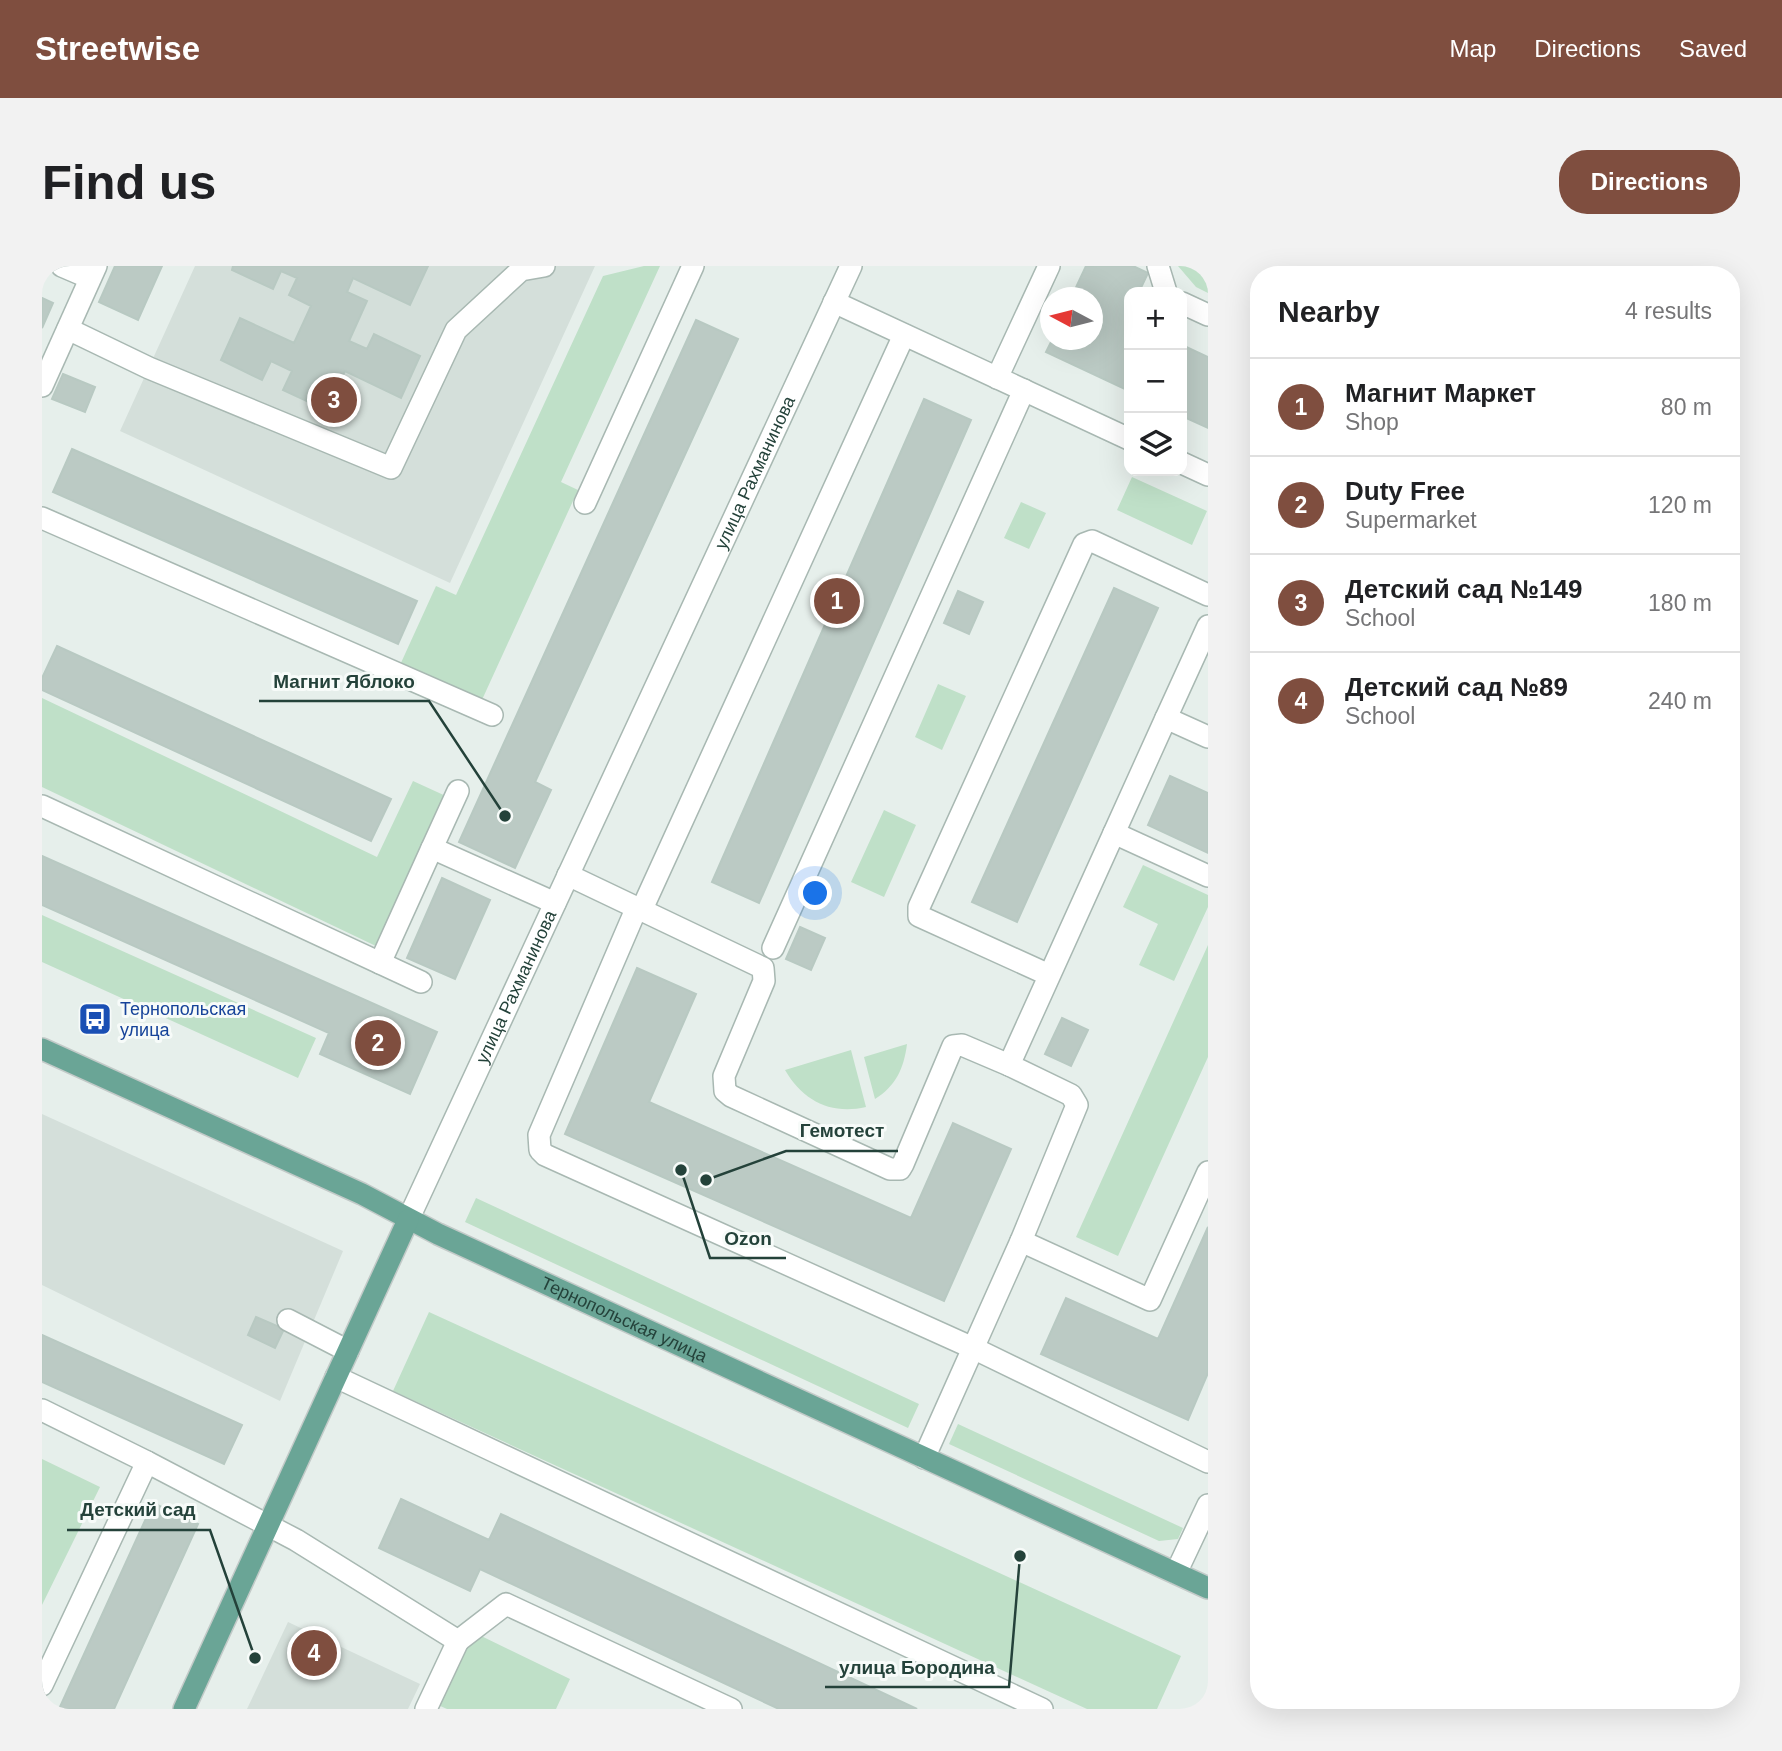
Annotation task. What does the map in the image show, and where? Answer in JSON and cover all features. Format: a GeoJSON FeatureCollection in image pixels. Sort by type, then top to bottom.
{"type":"FeatureCollection","features":[{"type":"Feature","properties":{"kind":"main road","name":"Тернопольская улица"},"geometry":{"type":"LineString","coordinates":[[42,1049],[362,1194],[408,1220],[1208,1588]]}},
{"type":"Feature","properties":{"kind":"main road","name":"улица Рахманинова"},"geometry":{"type":"LineString","coordinates":[[184,1709],[408,1220]]}},
{"type":"Feature","properties":{"kind":"street"},"geometry":{"type":"LineString","coordinates":[[43,381],[93,272],[62,266]]}},
{"type":"Feature","properties":{"kind":"street"},"geometry":{"type":"LineString","coordinates":[[68,329],[149,368],[391,468],[456,330],[521,270],[544,266]]}},
{"type":"Feature","properties":{"kind":"street"},"geometry":{"type":"LineString","coordinates":[[585,503],[693,266]]}},
{"type":"Feature","properties":{"kind":"street"},"geometry":{"type":"LineString","coordinates":[[997,378],[1049,266]]}},
{"type":"Feature","properties":{"kind":"street"},"geometry":{"type":"LineString","coordinates":[[1158,266],[1164,287]]}},
{"type":"Feature","properties":{"kind":"street","name":"улица Рахманинова"},"geometry":{"type":"LineString","coordinates":[[408,1220],[834,302],[843,269]]}},
{"type":"Feature","properties":{"kind":"street"},"geometry":{"type":"LineString","coordinates":[[834,302],[1124,437]]}},
{"type":"Feature","properties":{"kind":"street"},"geometry":{"type":"LineString","coordinates":[[1187,305],[1208,315]]}},
{"type":"Feature","properties":{"kind":"street"},"geometry":{"type":"LineString","coordinates":[[904,335],[639,908],[539,1135],[540,1150],[545,1155],[973,1348],[1208,1462]]}},
{"type":"Feature","properties":{"kind":"street"},"geometry":{"type":"LineString","coordinates":[[773,948],[1024,390]]}},
{"type":"Feature","properties":{"kind":"street"},"geometry":{"type":"LineString","coordinates":[[1187,465],[1208,475]]}},
{"type":"Feature","properties":{"kind":"street"},"geometry":{"type":"LineString","coordinates":[[42,518],[492,715]]}},
{"type":"Feature","properties":{"kind":"street"},"geometry":{"type":"LineString","coordinates":[[1049,975],[919,916],[918,910],[1084,544],[1092,541],[1208,595]]}},
{"type":"Feature","properties":{"kind":"street"},"geometry":{"type":"LineString","coordinates":[[1009,1065],[1208,626]]}},
{"type":"Feature","properties":{"kind":"street"},"geometry":{"type":"LineString","coordinates":[[1166,718],[1208,737]]}},
{"type":"Feature","properties":{"kind":"street"},"geometry":{"type":"LineString","coordinates":[[380,963],[458,791]]}},
{"type":"Feature","properties":{"kind":"street"},"geometry":{"type":"LineString","coordinates":[[42,806],[421,982]]}},
{"type":"Feature","properties":{"kind":"street"},"geometry":{"type":"LineString","coordinates":[[1114,833],[1208,876]]}},
{"type":"Feature","properties":{"kind":"street"},"geometry":{"type":"LineString","coordinates":[[432,848],[555,903]]}},
{"type":"Feature","properties":{"kind":"street"},"geometry":{"type":"LineString","coordinates":[[568,875],[763,968],[764,981],[724,1076],[725,1091],[890,1169],[900,1169],[903,1164],[953,1046],[962,1045],[1071,1095],[1077,1105],[1021,1241],[924,1458]]}},
{"type":"Feature","properties":{"kind":"street"},"geometry":{"type":"LineString","coordinates":[[1021,1241],[1150,1300],[1208,1172]]}},
{"type":"Feature","properties":{"kind":"street"},"geometry":{"type":"LineString","coordinates":[[288,1320],[348,1351]]}},
{"type":"Feature","properties":{"kind":"street"},"geometry":{"type":"LineString","coordinates":[[336,1377],[1042,1709]]}},
{"type":"Feature","properties":{"kind":"street"},"geometry":{"type":"LineString","coordinates":[[42,1410],[268,1525],[458,1641]]}},
{"type":"Feature","properties":{"kind":"street"},"geometry":{"type":"LineString","coordinates":[[42,1685],[147,1462]]}},
{"type":"Feature","properties":{"kind":"street"},"geometry":{"type":"LineString","coordinates":[[1176,1573],[1208,1505]]}},
{"type":"Feature","properties":{"kind":"street"},"geometry":{"type":"LineString","coordinates":[[426,1709],[458,1641],[506,1604],[731,1709]]}},
{"type":"Feature","properties":{"kind":"shaded area"},"geometry":{"type":"Polygon","coordinates":[[[195,266],[595,266],[450,583],[120,431],[195,266]]]}},
{"type":"Feature","properties":{"kind":"shaded area"},"geometry":{"type":"Polygon","coordinates":[[[42,1114],[343,1251],[280,1401],[42,1285],[42,1114]]]}},
{"type":"Feature","properties":{"kind":"shaded area"},"geometry":{"type":"Polygon","coordinates":[[[288,1622],[420,1684],[408,1709],[247,1709],[288,1622]]]}},
{"type":"Feature","properties":{"kind":"green space"},"geometry":{"type":"Polygon","coordinates":[[[644,266],[660,266],[561,482],[578,490],[481,702],[400,665],[436,586],[456,595],[603,276],[644,266]]]}},
{"type":"Feature","properties":{"kind":"green space"},"geometry":{"type":"Polygon","coordinates":[[[1178,266],[1208,266],[1208,293],[1196,287],[1178,266]]]}},
{"type":"Feature","properties":{"kind":"green space"},"geometry":{"type":"Polygon","coordinates":[[[1132,477],[1207,511],[1192,545],[1117,510],[1132,477]]]}},
{"type":"Feature","properties":{"kind":"green space"},"geometry":{"type":"Polygon","coordinates":[[[1021,502],[1046,513],[1029,549],[1004,538],[1021,502]]]}},
{"type":"Feature","properties":{"kind":"green space"},"geometry":{"type":"Polygon","coordinates":[[[938,684],[966,696],[942,750],[915,737],[938,684]]]}},
{"type":"Feature","properties":{"kind":"green space"},"geometry":{"type":"Polygon","coordinates":[[[42,698],[377,857],[413,781],[448,797],[378,947],[42,787],[42,698]]]}},
{"type":"Feature","properties":{"kind":"green space"},"geometry":{"type":"Polygon","coordinates":[[[884,810],[916,825],[884,897],[851,882],[884,810]]]}},
{"type":"Feature","properties":{"kind":"green space"},"geometry":{"type":"Polygon","coordinates":[[[1143,865],[1208,895],[1208,907],[1174,981],[1139,965],[1158,924],[1123,907],[1143,865]]]}},
{"type":"Feature","properties":{"kind":"green space"},"geometry":{"type":"Polygon","coordinates":[[[42,915],[316,1038],[298,1078],[42,962],[42,915]]]}},
{"type":"Feature","properties":{"kind":"green space"},"geometry":{"type":"Polygon","coordinates":[[[1208,945],[1208,1057],[1118,1256],[1076,1237],[1208,945]]]}},
{"type":"Feature","properties":{"kind":"green space"},"geometry":{"type":"Polygon","coordinates":[[[907,1044],[898,1076],[875,1099],[864,1057],[907,1044]]]}},
{"type":"Feature","properties":{"kind":"green space"},"geometry":{"type":"Polygon","coordinates":[[[851,1050],[866,1107],[841,1109],[819,1103],[800,1090],[785,1070],[851,1050]]]}},
{"type":"Feature","properties":{"kind":"green space"},"geometry":{"type":"Polygon","coordinates":[[[476,1198],[919,1404],[908,1428],[465,1222],[476,1198]]]}},
{"type":"Feature","properties":{"kind":"green space"},"geometry":{"type":"Polygon","coordinates":[[[429,1312],[1181,1656],[1157,1709],[1087,1709],[393,1391],[429,1312]]]}},
{"type":"Feature","properties":{"kind":"green space"},"geometry":{"type":"Polygon","coordinates":[[[958,1424],[1183,1528],[1178,1539],[1159,1541],[949,1444],[958,1424]]]}},
{"type":"Feature","properties":{"kind":"green space"},"geometry":{"type":"Polygon","coordinates":[[[42,1459],[100,1487],[42,1605],[42,1459]]]}},
{"type":"Feature","properties":{"kind":"green space"},"geometry":{"type":"Polygon","coordinates":[[[473,1632],[570,1679],[556,1709],[447,1709],[438,1705],[473,1632]]]}},
{"type":"Feature","properties":{"kind":"building"},"geometry":{"type":"Polygon","coordinates":[[[115,266],[162,266],[138,320],[99,302],[115,266]]]}},
{"type":"Feature","properties":{"kind":"building"},"geometry":{"type":"Polygon","coordinates":[[[233,266],[428,266],[410,305],[353,278],[347,292],[367,301],[349,341],[367,349],[374,334],[420,356],[401,398],[345,371],[326,410],[283,390],[292,371],[271,361],[262,380],[221,360],[240,318],[294,343],[311,306],[289,295],[297,278],[281,271],[273,289],[232,270],[233,266]]]}},
{"type":"Feature","properties":{"kind":"building"},"geometry":{"type":"Polygon","coordinates":[[[1086,266],[1133,266],[1148,273],[1141,287],[1124,287],[1124,389],[1046,352],[1103,350],[1103,287],[1076,287],[1086,266]]]}},
{"type":"Feature","properties":{"kind":"building"},"geometry":{"type":"Polygon","coordinates":[[[42,298],[53,303],[42,328],[42,298]]]}},
{"type":"Feature","properties":{"kind":"building"},"geometry":{"type":"Polygon","coordinates":[[[696,320],[738,339],[535,782],[551,790],[515,868],[459,842],[696,320]]]}},
{"type":"Feature","properties":{"kind":"building"},"geometry":{"type":"Polygon","coordinates":[[[1187,347],[1208,357],[1208,428],[1187,418],[1187,347]]]}},
{"type":"Feature","properties":{"kind":"building"},"geometry":{"type":"Polygon","coordinates":[[[63,374],[95,387],[85,412],[52,399],[63,374]]]}},
{"type":"Feature","properties":{"kind":"building"},"geometry":{"type":"Polygon","coordinates":[[[924,399],[971,420],[759,903],[712,882],[924,399]]]}},
{"type":"Feature","properties":{"kind":"building"},"geometry":{"type":"Polygon","coordinates":[[[72,449],[417,601],[398,644],[53,492],[72,449]]]}},
{"type":"Feature","properties":{"kind":"building"},"geometry":{"type":"Polygon","coordinates":[[[1114,588],[1158,608],[1017,922],[972,902],[1114,588]]]}},
{"type":"Feature","properties":{"kind":"building"},"geometry":{"type":"Polygon","coordinates":[[[958,591],[983,602],[969,634],[944,623],[958,591]]]}},
{"type":"Feature","properties":{"kind":"building"},"geometry":{"type":"Polygon","coordinates":[[[57,646],[391,799],[371,841],[42,690],[42,678],[57,646]]]}},
{"type":"Feature","properties":{"kind":"building"},"geometry":{"type":"Polygon","coordinates":[[[1170,776],[1208,793],[1208,853],[1148,825],[1170,776]]]}},
{"type":"Feature","properties":{"kind":"building"},"geometry":{"type":"Polygon","coordinates":[[[42,856],[437,1032],[410,1094],[320,1054],[329,1033],[42,905],[42,856]]]}},
{"type":"Feature","properties":{"kind":"building"},"geometry":{"type":"Polygon","coordinates":[[[442,878],[490,900],[455,979],[407,958],[442,878]]]}},
{"type":"Feature","properties":{"kind":"building"},"geometry":{"type":"Polygon","coordinates":[[[800,927],[825,938],[811,970],[786,959],[800,927]]]}},
{"type":"Feature","properties":{"kind":"building"},"geometry":{"type":"Polygon","coordinates":[[[637,968],[696,994],[649,1102],[911,1218],[953,1123],[1011,1149],[944,1301],[565,1134],[637,968]]]}},
{"type":"Feature","properties":{"kind":"building"},"geometry":{"type":"Polygon","coordinates":[[[1062,1018],[1088,1030],[1071,1066],[1045,1054],[1062,1018]]]}},
{"type":"Feature","properties":{"kind":"building"},"geometry":{"type":"Polygon","coordinates":[[[1208,1227],[1208,1373],[1188,1420],[1041,1354],[1066,1298],[1158,1339],[1208,1227]]]}},
{"type":"Feature","properties":{"kind":"building"},"geometry":{"type":"Polygon","coordinates":[[[256,1317],[284,1329],[275,1348],[248,1335],[256,1317]]]}},
{"type":"Feature","properties":{"kind":"building"},"geometry":{"type":"Polygon","coordinates":[[[42,1335],[242,1425],[224,1464],[42,1382],[42,1335]]]}},
{"type":"Feature","properties":{"kind":"building"},"geometry":{"type":"Polygon","coordinates":[[[401,1499],[489,1540],[501,1514],[917,1709],[779,1709],[480,1569],[470,1591],[379,1548],[401,1499]]]}},
{"type":"Feature","properties":{"kind":"building"},"geometry":{"type":"Polygon","coordinates":[[[153,1503],[198,1524],[114,1709],[59,1709],[153,1503]]]}},
{"type":"Feature","properties":{"kind":"place","name":"Детский сад №149"},"geometry":{"type":"Point","coordinates":[334,400]}},
{"type":"Feature","properties":{"kind":"place","name":"Магнит Маркет"},"geometry":{"type":"Point","coordinates":[837,601]}},
{"type":"Feature","properties":{"kind":"place","name":"Магнит Яблоко"},"geometry":{"type":"Point","coordinates":[505,816]}},
{"type":"Feature","properties":{"kind":"place","name":"Тернопольская улица"},"geometry":{"type":"Point","coordinates":[95,1019]}},
{"type":"Feature","properties":{"kind":"place","name":"Duty Free"},"geometry":{"type":"Point","coordinates":[378,1043]}},
{"type":"Feature","properties":{"kind":"place","name":"Ozon"},"geometry":{"type":"Point","coordinates":[681,1170]}},
{"type":"Feature","properties":{"kind":"place","name":"Гемотест"},"geometry":{"type":"Point","coordinates":[706,1180]}},
{"type":"Feature","properties":{"kind":"place","name":"улица Бородина"},"geometry":{"type":"Point","coordinates":[1020,1556]}},
{"type":"Feature","properties":{"kind":"place","name":"Детский сад №89"},"geometry":{"type":"Point","coordinates":[314,1653]}},
{"type":"Feature","properties":{"kind":"place","name":"Детский сад"},"geometry":{"type":"Point","coordinates":[255,1658]}}]}
